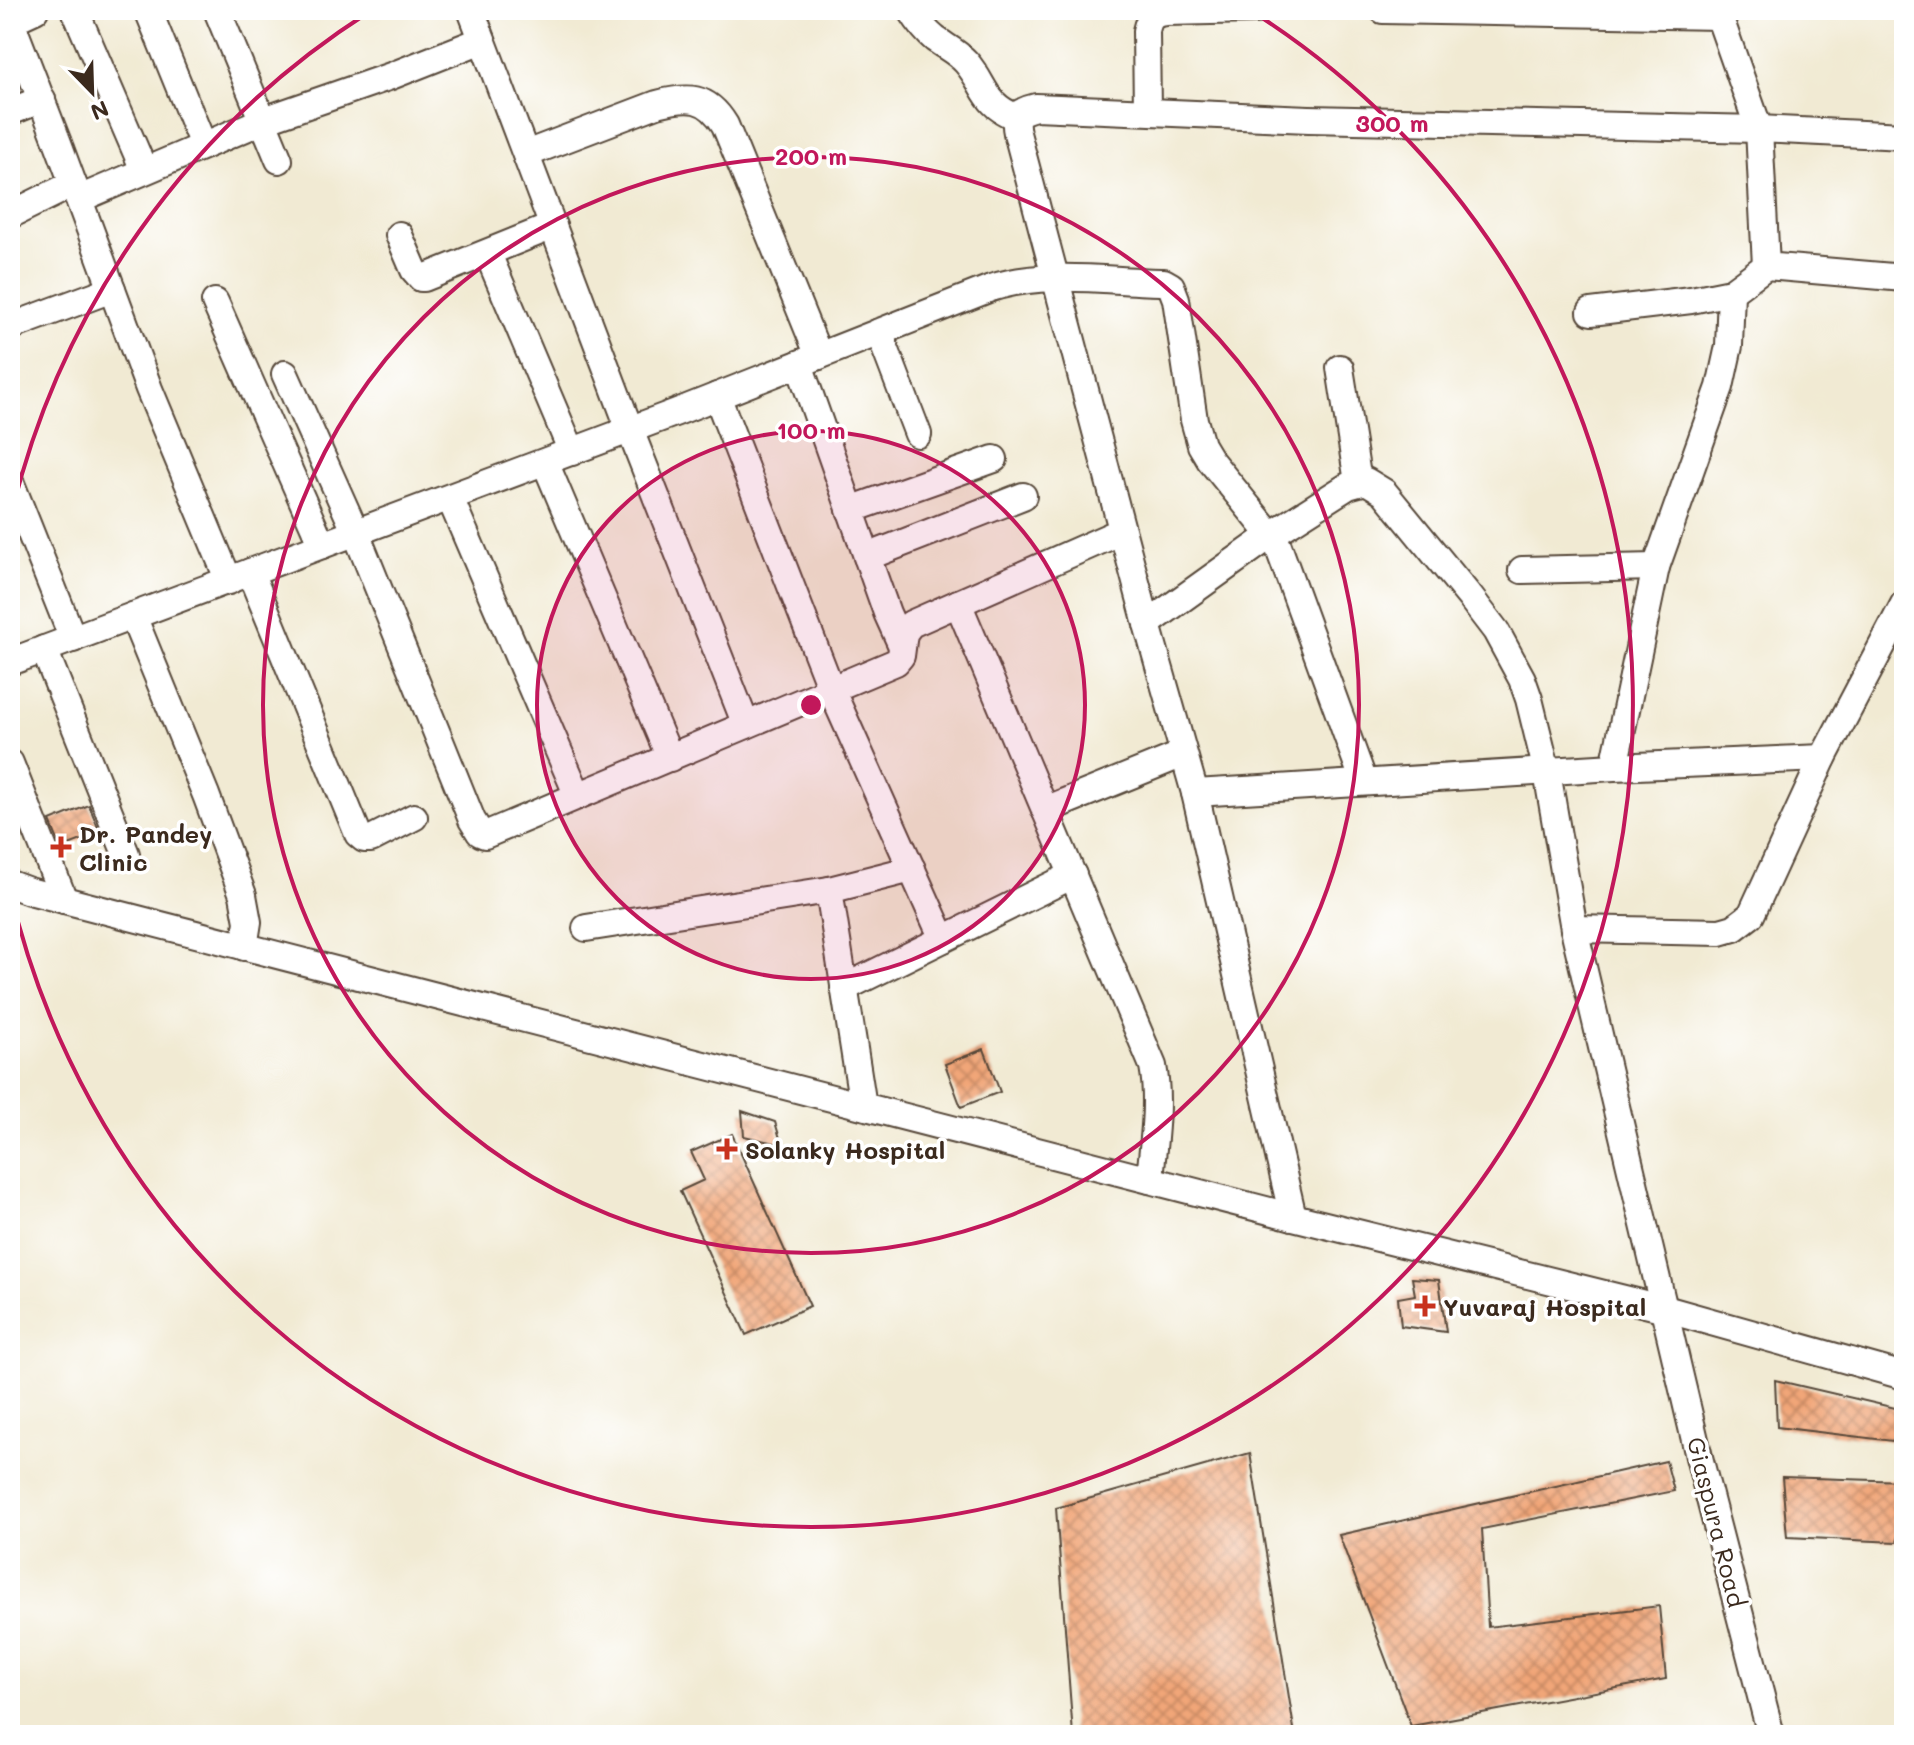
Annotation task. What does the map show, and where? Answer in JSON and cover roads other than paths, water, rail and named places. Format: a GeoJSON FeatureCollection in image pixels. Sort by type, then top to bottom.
{"type":"FeatureCollection","features":[{"type":"Feature","properties":{"kind":"street"},"geometry":{"type":"LineString","coordinates":[[35,10],[10,20],[149,389],[240,577],[358,834],[364,839],[371,839],[414,817]]}},
{"type":"Feature","properties":{"kind":"street"},"geometry":{"type":"LineString","coordinates":[[75,10],[144,170]]}},
{"type":"Feature","properties":{"kind":"street"},"geometry":{"type":"LineString","coordinates":[[148,10],[203,145]]}},
{"type":"Feature","properties":{"kind":"street"},"geometry":{"type":"LineString","coordinates":[[217,10],[279,160]]}},
{"type":"Feature","properties":{"kind":"street"},"geometry":{"type":"LineString","coordinates":[[471,10],[746,725]]}},
{"type":"Feature","properties":{"kind":"street"},"geometry":{"type":"LineString","coordinates":[[911,10],[934,39],[965,62],[997,108],[1016,117]]}},
{"type":"Feature","properties":{"kind":"street"},"geometry":{"type":"LineString","coordinates":[[1147,111],[1146,31],[1154,14],[1256,10]]}},
{"type":"Feature","properties":{"kind":"street"},"geometry":{"type":"LineString","coordinates":[[1383,10],[1718,13],[1759,129],[1766,266]]}},
{"type":"Feature","properties":{"kind":"street"},"geometry":{"type":"LineString","coordinates":[[10,215],[144,170],[264,120],[391,76],[482,40]]}},
{"type":"Feature","properties":{"kind":"street"},"geometry":{"type":"LineString","coordinates":[[10,112],[42,99]]}},
{"type":"Feature","properties":{"kind":"street"},"geometry":{"type":"LineString","coordinates":[[526,154],[675,99],[706,103],[720,116],[809,360],[850,510],[901,644]]}},
{"type":"Feature","properties":{"kind":"street"},"geometry":{"type":"LineString","coordinates":[[1293,1217],[1195,793],[1122,531],[1017,133],[1016,117],[1025,109],[1036,107],[1309,119],[1759,129],[1904,136]]}},
{"type":"Feature","properties":{"kind":"street"},"geometry":{"type":"LineString","coordinates":[[399,235],[414,270],[421,278],[429,278],[553,226]]}},
{"type":"Feature","properties":{"kind":"street"},"geometry":{"type":"LineString","coordinates":[[488,254],[572,452]]}},
{"type":"Feature","properties":{"kind":"street"},"geometry":{"type":"LineString","coordinates":[[1591,312],[1731,292],[1766,266],[1904,278]]}},
{"type":"Feature","properties":{"kind":"street"},"geometry":{"type":"LineString","coordinates":[[10,662],[630,430],[1004,284],[1056,278],[1164,282],[1171,286],[1176,299],[1194,420],[1201,445],[1271,535],[1288,573],[1364,782]]}},
{"type":"Feature","properties":{"kind":"street"},"geometry":{"type":"LineString","coordinates":[[10,327],[112,289]]}},
{"type":"Feature","properties":{"kind":"street"},"geometry":{"type":"LineString","coordinates":[[1614,767],[1656,567],[1720,387],[1729,346],[1731,292]]}},
{"type":"Feature","properties":{"kind":"street"},"geometry":{"type":"LineString","coordinates":[[215,302],[322,545]]}},
{"type":"Feature","properties":{"kind":"street"},"geometry":{"type":"LineString","coordinates":[[879,332],[918,434]]}},
{"type":"Feature","properties":{"kind":"street"},"geometry":{"type":"LineString","coordinates":[[1147,624],[1271,535],[1358,482],[1340,368]]}},
{"type":"Feature","properties":{"kind":"street"},"geometry":{"type":"LineString","coordinates":[[285,374],[356,533],[472,820],[480,833],[490,834],[896,662],[901,656],[904,633],[911,624],[1122,531]]}},
{"type":"Feature","properties":{"kind":"street"},"geometry":{"type":"LineString","coordinates":[[717,396],[831,689],[943,939]]}},
{"type":"Feature","properties":{"kind":"street"},"geometry":{"type":"LineString","coordinates":[[850,510],[994,459]]}},
{"type":"Feature","properties":{"kind":"street"},"geometry":{"type":"LineString","coordinates":[[545,462],[670,758]]}},
{"type":"Feature","properties":{"kind":"street"},"geometry":{"type":"LineString","coordinates":[[10,481],[73,639]]}},
{"type":"Feature","properties":{"kind":"street","name":"Giaspura Road"},"geometry":{"type":"LineString","coordinates":[[1358,482],[1366,481],[1384,492],[1496,631],[1522,679],[1529,699],[1547,772],[1574,929],[1699,1457],[1771,1735]]}},
{"type":"Feature","properties":{"kind":"street"},"geometry":{"type":"LineString","coordinates":[[867,557],[1023,496]]}},
{"type":"Feature","properties":{"kind":"street"},"geometry":{"type":"LineString","coordinates":[[450,498],[578,796]]}},
{"type":"Feature","properties":{"kind":"street"},"geometry":{"type":"LineString","coordinates":[[1522,570],[1656,567]]}},
{"type":"Feature","properties":{"kind":"street"},"geometry":{"type":"LineString","coordinates":[[958,603],[1153,1066],[1156,1100],[1150,1180]]}},
{"type":"Feature","properties":{"kind":"street"},"geometry":{"type":"LineString","coordinates":[[1574,929],[1720,932],[1743,923],[1751,915],[1823,758],[1904,604]]}},
{"type":"Feature","properties":{"kind":"street"},"geometry":{"type":"LineString","coordinates":[[133,616],[243,895],[248,922],[244,947]]}},
{"type":"Feature","properties":{"kind":"street"},"geometry":{"type":"LineString","coordinates":[[44,649],[126,854]]}},
{"type":"Feature","properties":{"kind":"street"},"geometry":{"type":"LineString","coordinates":[[1045,810],[1183,754]]}},
{"type":"Feature","properties":{"kind":"street"},"geometry":{"type":"LineString","coordinates":[[1195,793],[1614,767],[1823,758]]}},
{"type":"Feature","properties":{"kind":"street"},"geometry":{"type":"LineString","coordinates":[[10,763],[64,900]]}},
{"type":"Feature","properties":{"kind":"street"},"geometry":{"type":"LineString","coordinates":[[586,928],[829,890],[912,869]]}},
{"type":"Feature","properties":{"kind":"street"},"geometry":{"type":"LineString","coordinates":[[844,988],[1073,875]]}},
{"type":"Feature","properties":{"kind":"street"},"geometry":{"type":"LineString","coordinates":[[10,884],[1293,1217],[1665,1309],[1904,1376]]}},
{"type":"Feature","properties":{"kind":"street"},"geometry":{"type":"LineString","coordinates":[[829,890],[863,1106]]}},
{"type":"Feature","properties":{"kind":"place","name":"Dr. Pandey Clinic"},"geometry":{"type":"Point","coordinates":[61,847]}},
{"type":"Feature","properties":{"kind":"place","name":"Solanky Hospital"},"geometry":{"type":"Point","coordinates":[727,1149]}},
{"type":"Feature","properties":{"kind":"place","name":"Yuvaraj Hospital"},"geometry":{"type":"Point","coordinates":[1425,1306]}}]}
